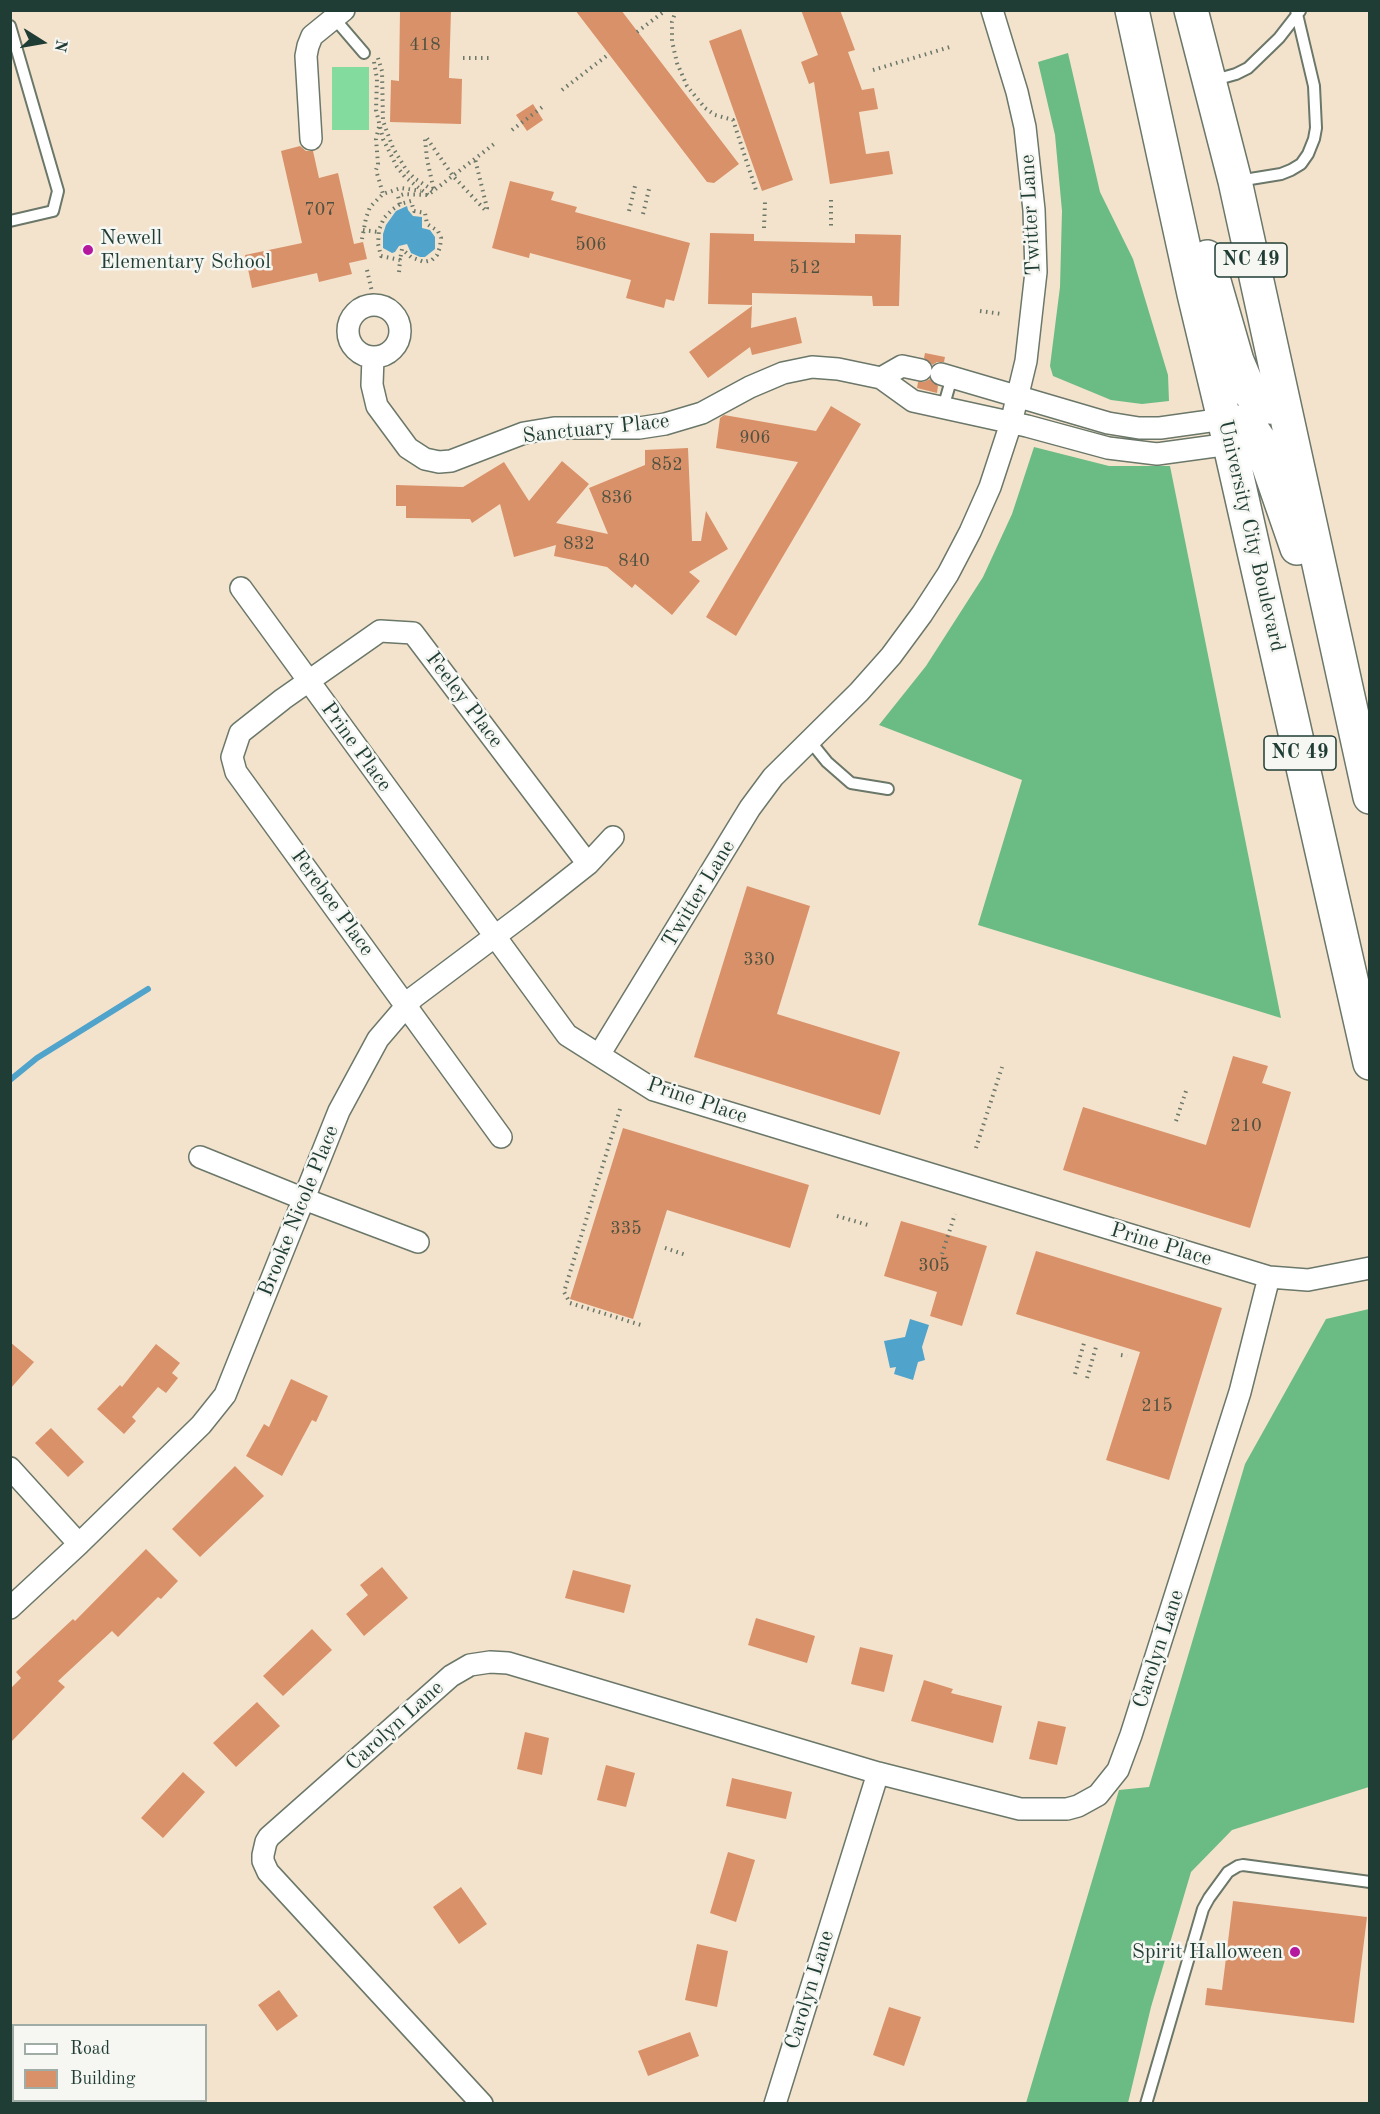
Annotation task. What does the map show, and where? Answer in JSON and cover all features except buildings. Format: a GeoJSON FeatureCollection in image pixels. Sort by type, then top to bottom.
{"type":"FeatureCollection","features":[{"type":"Feature","properties":{"kind":"main road","name":"University City Boulevard"},"geometry":{"type":"LineString","coordinates":[[1132,10],[1170,187],[1370,1063]]}},
{"type":"Feature","properties":{"kind":"main road","name":"NC 49"},"geometry":{"type":"LineString","coordinates":[[1191,10],[1234,181],[1338,648],[1362,724],[1370,797]]}},
{"type":"Feature","properties":{"kind":"main road"},"geometry":{"type":"LineString","coordinates":[[1170,187],[1201,236],[1237,361],[1251,394],[1262,406],[1284,408]]}},
{"type":"Feature","properties":{"kind":"main road"},"geometry":{"type":"LineString","coordinates":[[1227,432],[1248,425],[1260,441],[1309,583],[1338,648]]}},
{"type":"Feature","properties":{"kind":"street","name":"Twitter Lane"},"geometry":{"type":"LineString","coordinates":[[600,1055],[750,808],[773,777],[891,656],[948,574],[990,487],[1011,423],[1026,361],[1036,272],[1034,210],[1025,127],[1017,92],[992,10]]}},
{"type":"Feature","properties":{"kind":"street"},"geometry":{"type":"LineString","coordinates":[[311,139],[306,56],[308,46],[312,36],[339,14]]}},
{"type":"Feature","properties":{"kind":"street"},"geometry":{"type":"LineString","coordinates":[[375,305],[387,308],[394,314],[400,330],[399,338],[389,352],[373,357],[357,351],[348,336],[348,327],[350,319],[356,312],[363,307],[375,305]]}},
{"type":"Feature","properties":{"kind":"street","name":"Sanctuary Place"},"geometry":{"type":"LineString","coordinates":[[373,357],[372,385],[377,406],[408,448],[425,459],[439,462],[451,462],[524,433],[554,428],[639,428],[665,424],[702,413],[750,387],[783,373],[812,367],[838,369],[881,378],[913,401],[1108,448],[1157,454],[1227,432]]}},
{"type":"Feature","properties":{"kind":"street"},"geometry":{"type":"LineString","coordinates":[[881,378],[902,366],[938,374],[1108,423],[1139,428],[1227,432]]}},
{"type":"Feature","properties":{"kind":"street","name":"Prine Place"},"geometry":{"type":"LineString","coordinates":[[241,588],[567,1035],[654,1090],[1269,1278],[1308,1280],[1370,1269]]}},
{"type":"Feature","properties":{"kind":"street","name":"Feeley Place"},"geometry":{"type":"LineString","coordinates":[[308,682],[380,631],[413,633],[588,864]]}},
{"type":"Feature","properties":{"kind":"street","name":"Ferebee Place"},"geometry":{"type":"LineString","coordinates":[[308,682],[240,733],[232,757],[236,772],[501,1137]]}},
{"type":"Feature","properties":{"kind":"street","name":"Brooke Nicole Place"},"geometry":{"type":"LineString","coordinates":[[10,1608],[80,1544],[201,1425],[225,1395],[339,1111],[378,1039],[414,997],[588,864],[613,837]]}},
{"type":"Feature","properties":{"kind":"street"},"geometry":{"type":"LineString","coordinates":[[200,1157],[418,1242]]}},
{"type":"Feature","properties":{"kind":"street","name":"Carolyn Lane"},"geometry":{"type":"LineString","coordinates":[[482,2103],[268,1872],[263,1861],[266,1842],[269,1838],[452,1676],[470,1665],[490,1662],[508,1663],[878,1773],[1020,1809],[1067,1809],[1098,1795],[1118,1770],[1142,1702],[1240,1392],[1269,1278]]}},
{"type":"Feature","properties":{"kind":"street"},"geometry":{"type":"LineString","coordinates":[[10,1468],[80,1544]]}},
{"type":"Feature","properties":{"kind":"street","name":"Carolyn Lane"},"geometry":{"type":"LineString","coordinates":[[775,2103],[878,1773]]}},
{"type":"Feature","properties":{"kind":"lane"},"geometry":{"type":"LineString","coordinates":[[1210,81],[1248,68],[1279,38],[1298,12]]}},
{"type":"Feature","properties":{"kind":"lane"},"geometry":{"type":"LineString","coordinates":[[1234,181],[1291,170],[1301,164],[1314,139],[1316,128],[1314,86],[1298,12]]}},
{"type":"Feature","properties":{"kind":"lane"},"geometry":{"type":"LineString","coordinates":[[339,14],[364,53]]}},
{"type":"Feature","properties":{"kind":"lane"},"geometry":{"type":"LineString","coordinates":[[10,26],[58,191],[53,211],[10,221]]}},
{"type":"Feature","properties":{"kind":"lane"},"geometry":{"type":"LineString","coordinates":[[938,374],[944,408]]}},
{"type":"Feature","properties":{"kind":"lane"},"geometry":{"type":"LineString","coordinates":[[810,741],[827,762],[851,783],[888,789]]}},
{"type":"Feature","properties":{"kind":"lane"},"geometry":{"type":"LineString","coordinates":[[1146,2103],[1203,1910],[1228,1872],[1244,1865],[1370,1882]]}},
{"type":"Feature","properties":{"kind":"path"},"geometry":{"type":"LineString","coordinates":[[637,32],[666,10]]}},
{"type":"Feature","properties":{"kind":"path"},"geometry":{"type":"LineString","coordinates":[[676,10],[672,22],[672,41],[677,63],[687,86],[705,108],[715,115],[733,120],[756,190]]}},
{"type":"Feature","properties":{"kind":"path"},"geometry":{"type":"LineString","coordinates":[[873,70],[950,47]]}},
{"type":"Feature","properties":{"kind":"path"},"geometry":{"type":"LineString","coordinates":[[428,195],[405,177],[386,147],[376,110],[377,79],[373,54],[377,52],[382,71],[381,110],[387,135],[407,171],[434,191]]}},
{"type":"Feature","properties":{"kind":"path"},"geometry":{"type":"LineString","coordinates":[[562,90],[609,54]]}},
{"type":"Feature","properties":{"kind":"path"},"geometry":{"type":"LineString","coordinates":[[463,58],[491,58]]}},
{"type":"Feature","properties":{"kind":"path"},"geometry":{"type":"LineString","coordinates":[[512,130],[544,105]]}},
{"type":"Feature","properties":{"kind":"path"},"geometry":{"type":"LineString","coordinates":[[379,127],[376,139],[378,164],[376,170],[383,194]]}},
{"type":"Feature","properties":{"kind":"path"},"geometry":{"type":"LineString","coordinates":[[434,191],[425,138],[428,138],[453,176],[486,211],[475,159]]}},
{"type":"Feature","properties":{"kind":"path"},"geometry":{"type":"LineString","coordinates":[[400,204],[398,196],[428,195],[494,144]]}},
{"type":"Feature","properties":{"kind":"path"},"geometry":{"type":"LineString","coordinates":[[629,211],[635,186]]}},
{"type":"Feature","properties":{"kind":"path"},"geometry":{"type":"LineString","coordinates":[[362,239],[370,207],[383,194],[401,188],[422,191]]}},
{"type":"Feature","properties":{"kind":"path"},"geometry":{"type":"LineString","coordinates":[[643,214],[649,189]]}},
{"type":"Feature","properties":{"kind":"path"},"geometry":{"type":"LineString","coordinates":[[831,200],[831,228]]}},
{"type":"Feature","properties":{"kind":"path"},"geometry":{"type":"LineString","coordinates":[[399,272],[402,249],[416,260],[424,262],[432,260],[437,255],[441,238],[438,231],[427,224],[425,213],[414,211],[411,201],[400,204],[384,218],[379,232],[378,244],[381,256],[400,260]]}},
{"type":"Feature","properties":{"kind":"path"},"geometry":{"type":"LineString","coordinates":[[764,228],[765,202]]}},
{"type":"Feature","properties":{"kind":"path"},"geometry":{"type":"LineString","coordinates":[[363,230],[379,232]]}},
{"type":"Feature","properties":{"kind":"path"},"geometry":{"type":"LineString","coordinates":[[367,270],[375,305]]}},
{"type":"Feature","properties":{"kind":"path"},"geometry":{"type":"LineString","coordinates":[[980,311],[1002,314]]}},
{"type":"Feature","properties":{"kind":"path"},"geometry":{"type":"LineString","coordinates":[[976,1148],[1002,1067]]}},
{"type":"Feature","properties":{"kind":"path"},"geometry":{"type":"LineString","coordinates":[[1176,1121],[1186,1091]]}},
{"type":"Feature","properties":{"kind":"path"},"geometry":{"type":"LineString","coordinates":[[620,1109],[564,1292],[570,1303],[641,1326]]}},
{"type":"Feature","properties":{"kind":"path"},"geometry":{"type":"LineString","coordinates":[[942,1254],[955,1214]]}},
{"type":"Feature","properties":{"kind":"path"},"geometry":{"type":"LineString","coordinates":[[837,1216],[868,1225]]}},
{"type":"Feature","properties":{"kind":"path"},"geometry":{"type":"LineString","coordinates":[[665,1248],[686,1255]]}},
{"type":"Feature","properties":{"kind":"path"},"geometry":{"type":"LineString","coordinates":[[1075,1374],[1083,1343]]}},
{"type":"Feature","properties":{"kind":"path"},"geometry":{"type":"LineString","coordinates":[[1087,1378],[1096,1347]]}},
{"type":"Feature","properties":{"kind":"path"},"geometry":{"type":"LineString","coordinates":[[1121,1355],[1127,1356]]}},
{"type":"Feature","properties":{"kind":"green space"},"geometry":{"type":"Polygon","coordinates":[[[1068,53],[1100,192],[1133,259],[1168,375],[1169,401],[1142,404],[1111,400],[1053,376],[1050,366],[1060,287],[1062,211],[1055,135],[1038,62],[1068,53]]]}},
{"type":"Feature","properties":{"kind":"green space"},"geometry":{"type":"Polygon","coordinates":[[[332,67],[369,67],[369,130],[332,130],[332,67]]]}},
{"type":"Feature","properties":{"kind":"green space"},"geometry":{"type":"Polygon","coordinates":[[[1034,447],[1109,466],[1170,466],[1281,1018],[978,925],[1022,780],[879,725],[926,666],[983,577],[1012,514],[1034,447]]]}},
{"type":"Feature","properties":{"kind":"green space"},"geometry":{"type":"Polygon","coordinates":[[[1369,1309],[1369,1787],[1232,1830],[1191,1872],[1151,2007],[1128,2103],[1026,2103],[1119,1790],[1149,1787],[1245,1464],[1326,1319],[1369,1309]]]}},
{"type":"Feature","properties":{"kind":"water"},"geometry":{"type":"Polygon","coordinates":[[[407,206],[413,216],[422,217],[422,228],[430,230],[435,237],[435,249],[425,257],[411,253],[407,244],[399,246],[392,253],[383,248],[383,234],[386,225],[396,211],[407,206]]]}},
{"type":"Feature","properties":{"kind":"water"},"geometry":{"type":"Polygon","coordinates":[[[910,1319],[929,1325],[922,1347],[925,1360],[918,1362],[913,1380],[894,1374],[896,1367],[890,1368],[884,1341],[905,1337],[910,1319]]]}},
{"type":"Feature","properties":{"kind":"waterway"},"geometry":{"type":"LineString","coordinates":[[10,1080],[37,1058],[148,989]]}},
{"type":"Feature","properties":{"kind":"place","name":"Newell Elementary School"},"geometry":{"type":"Point","coordinates":[88,250]}},
{"type":"Feature","properties":{"kind":"place","name":"Spirit Halloween"},"geometry":{"type":"Point","coordinates":[1295,1952]}}]}
